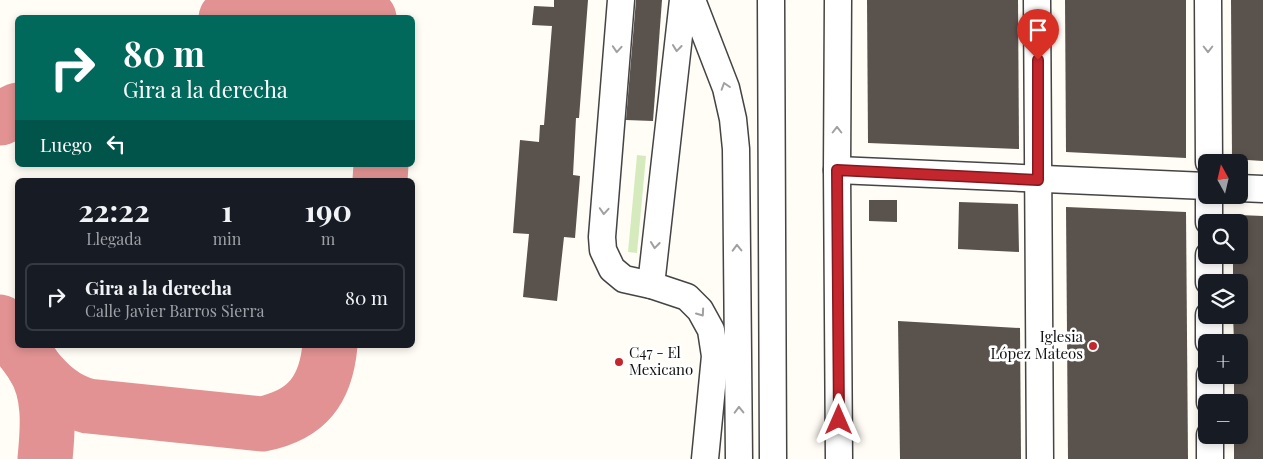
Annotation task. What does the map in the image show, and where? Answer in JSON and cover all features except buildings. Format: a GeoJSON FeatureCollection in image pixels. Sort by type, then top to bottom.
{"type":"FeatureCollection","features":[{"type":"Feature","properties":{"kind":"street"},"geometry":{"type":"LineString","coordinates":[[621,0],[602,237],[603,250],[612,270],[624,279],[651,285],[687,297],[700,310],[711,330],[715,356],[705,459]]}},
{"type":"Feature","properties":{"kind":"street"},"geometry":{"type":"LineString","coordinates":[[651,285],[683,0]]}},
{"type":"Feature","properties":{"kind":"street"},"geometry":{"type":"LineString","coordinates":[[692,0],[726,88],[733,119],[736,149],[739,459]]}},
{"type":"Feature","properties":{"kind":"street"},"geometry":{"type":"LineString","coordinates":[[771,0],[773,459]]}},
{"type":"Feature","properties":{"kind":"street"},"geometry":{"type":"LineString","coordinates":[[838,0],[839,459]]}},
{"type":"Feature","properties":{"kind":"street"},"geometry":{"type":"LineString","coordinates":[[1037,0],[1040,459]]}},
{"type":"Feature","properties":{"kind":"street"},"geometry":{"type":"LineString","coordinates":[[1208,0],[1209,154]]}},
{"type":"Feature","properties":{"kind":"street"},"geometry":{"type":"LineString","coordinates":[[837,170],[1198,186]]}},
{"type":"Feature","properties":{"kind":"street"},"geometry":{"type":"LineString","coordinates":[[1248,188],[1263,189]]}},
{"type":"Feature","properties":{"kind":"street"},"geometry":{"type":"LineString","coordinates":[[1210,444],[1210,459]]}},
{"type":"Feature","properties":{"kind":"green space"},"geometry":{"type":"Polygon","coordinates":[[[637,155],[646,156],[637,253],[628,252],[637,155]]]}},
{"type":"Feature","properties":{"kind":"taxiway"},"geometry":{"type":"LineString","coordinates":[[235,15],[262,10],[287,9],[347,11],[364,15]]}},
{"type":"Feature","properties":{"kind":"taxiway"},"geometry":{"type":"LineString","coordinates":[[0,118],[15,111]]}},
{"type":"Feature","properties":{"kind":"taxiway"},"geometry":{"type":"LineString","coordinates":[[380,178],[381,167]]}},
{"type":"Feature","properties":{"kind":"taxiway"},"geometry":{"type":"LineString","coordinates":[[0,322],[15,341]]}},
{"type":"Feature","properties":{"kind":"taxiway"},"geometry":{"type":"LineString","coordinates":[[21,348],[33,365],[43,387],[47,411],[45,459]]}},
{"type":"Feature","properties":{"kind":"taxiway"},"geometry":{"type":"LineString","coordinates":[[34,367],[45,380],[64,396],[88,406],[262,424],[291,414],[311,398],[319,387],[324,375],[330,348]]}},
{"type":"Feature","properties":{"kind":"place","name":"Iglesia López Mateos"},"geometry":{"type":"Point","coordinates":[1093,346]}},
{"type":"Feature","properties":{"kind":"place","name":"C47 - El Mexicano"},"geometry":{"type":"Point","coordinates":[619,362]}},
{"type":"Feature","properties":{"kind":"route"},"geometry":{"type":"LineString","coordinates":[[839,420],[837,170],[1038,180],[1038,60]]}}]}
